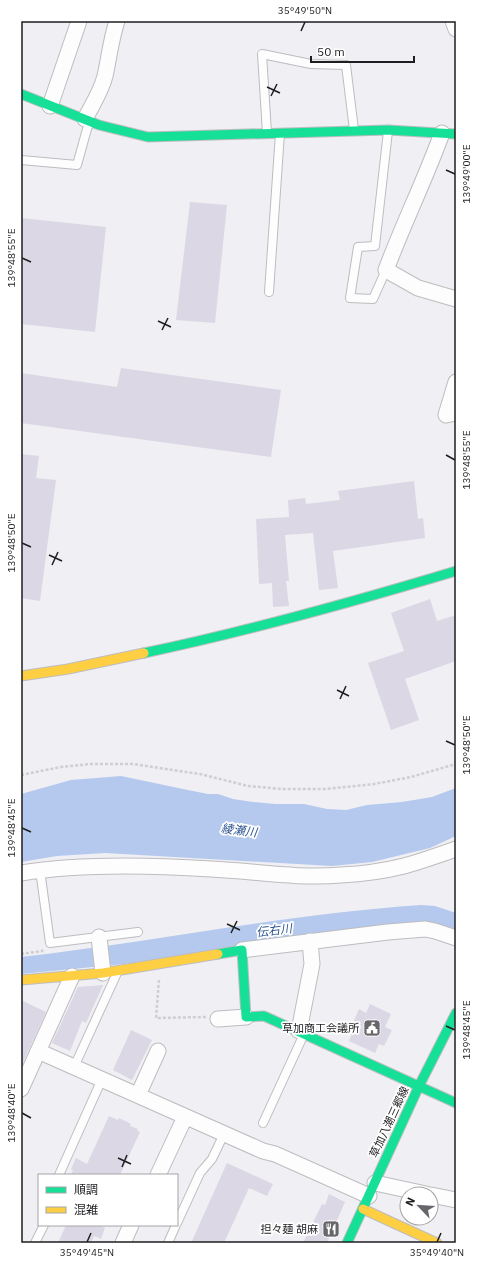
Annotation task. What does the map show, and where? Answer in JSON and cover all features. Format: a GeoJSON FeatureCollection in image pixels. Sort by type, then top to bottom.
{"type":"FeatureCollection","features":[{"type":"Feature","properties":{"kind":"street"},"geometry":{"type":"LineString","coordinates":[[50,106],[79,21]]}},
{"type":"Feature","properties":{"kind":"street"},"geometry":{"type":"LineString","coordinates":[[88,120],[104,77],[112,34],[117,21]]}},
{"type":"Feature","properties":{"kind":"street"},"geometry":{"type":"LineString","coordinates":[[453,21],[456,29]]}},
{"type":"Feature","properties":{"kind":"street"},"geometry":{"type":"LineString","coordinates":[[21,94],[128,134],[148,137],[388,130],[449,134],[426,177],[400,233],[386,270],[418,288],[456,299]]}},
{"type":"Feature","properties":{"kind":"street"},"geometry":{"type":"LineString","coordinates":[[456,382],[446,415],[456,413]]}},
{"type":"Feature","properties":{"kind":"street"},"geometry":{"type":"LineString","coordinates":[[21,676],[55,672],[86,666],[276,623],[388,592],[456,571]]}},
{"type":"Feature","properties":{"kind":"street"},"geometry":{"type":"LineString","coordinates":[[21,873],[80,867],[157,867],[314,876],[340,876],[403,866],[456,849]]}},
{"type":"Feature","properties":{"kind":"street"},"geometry":{"type":"LineString","coordinates":[[21,980],[72,976],[103,970],[118,970],[160,964],[242,950],[425,929],[436,930],[456,938]]}},
{"type":"Feature","properties":{"kind":"street"},"geometry":{"type":"LineString","coordinates":[[99,941],[103,970]]}},
{"type":"Feature","properties":{"kind":"street"},"geometry":{"type":"LineString","coordinates":[[302,1032],[312,964],[310,942]]}},
{"type":"Feature","properties":{"kind":"street"},"geometry":{"type":"LineString","coordinates":[[242,950],[246,1017]]}},
{"type":"Feature","properties":{"kind":"street"},"geometry":{"type":"LineString","coordinates":[[21,1088],[72,976]]}},
{"type":"Feature","properties":{"kind":"street","name":"草加八潮三郷線"},"geometry":{"type":"LineString","coordinates":[[347,1243],[419,1086],[456,1013]]}},
{"type":"Feature","properties":{"kind":"street"},"geometry":{"type":"LineString","coordinates":[[218,1019],[264,1016],[456,1103]]}},
{"type":"Feature","properties":{"kind":"street"},"geometry":{"type":"LineString","coordinates":[[38,1051],[185,1117],[263,1151],[275,1154],[369,1196],[437,1243]]}},
{"type":"Feature","properties":{"kind":"street"},"geometry":{"type":"LineString","coordinates":[[138,1095],[158,1051]]}},
{"type":"Feature","properties":{"kind":"street"},"geometry":{"type":"LineString","coordinates":[[158,1174],[185,1117]]}},
{"type":"Feature","properties":{"kind":"street"},"geometry":{"type":"LineString","coordinates":[[369,1196],[399,1195]]}},
{"type":"Feature","properties":{"kind":"street"},"geometry":{"type":"LineString","coordinates":[[439,1197],[456,1200]]}},
{"type":"Feature","properties":{"kind":"street"},"geometry":{"type":"LineString","coordinates":[[123,1243],[131,1226]]}},
{"type":"Feature","properties":{"kind":"lane"},"geometry":{"type":"LineString","coordinates":[[266,133],[262,54],[311,64],[346,65],[354,131]]}},
{"type":"Feature","properties":{"kind":"lane"},"geometry":{"type":"LineString","coordinates":[[21,160],[77,165],[88,120]]}},
{"type":"Feature","properties":{"kind":"lane"},"geometry":{"type":"LineString","coordinates":[[386,270],[373,299],[350,298],[358,247],[375,246],[388,130]]}},
{"type":"Feature","properties":{"kind":"lane"},"geometry":{"type":"LineString","coordinates":[[269,292],[280,133]]}},
{"type":"Feature","properties":{"kind":"lane"},"geometry":{"type":"LineString","coordinates":[[40,870],[50,943],[99,941],[138,932]]}},
{"type":"Feature","properties":{"kind":"lane"},"geometry":{"type":"LineString","coordinates":[[74,1067],[118,970]]}},
{"type":"Feature","properties":{"kind":"lane"},"geometry":{"type":"LineString","coordinates":[[263,1123],[302,1032]]}},
{"type":"Feature","properties":{"kind":"lane"},"geometry":{"type":"LineString","coordinates":[[59,1174],[102,1079]]}},
{"type":"Feature","properties":{"kind":"lane"},"geometry":{"type":"LineString","coordinates":[[178,1222],[200,1173],[212,1159],[224,1134]]}},
{"type":"Feature","properties":{"kind":"lane"},"geometry":{"type":"LineString","coordinates":[[35,1243],[44,1226]]}},
{"type":"Feature","properties":{"kind":"lane"},"geometry":{"type":"LineString","coordinates":[[168,1243],[176,1226]]}},
{"type":"Feature","properties":{"kind":"path"},"geometry":{"type":"LineString","coordinates":[[21,775],[61,767],[90,764],[133,764],[200,774],[248,786],[282,789],[326,789],[411,777],[456,764]]}},
{"type":"Feature","properties":{"kind":"path"},"geometry":{"type":"LineString","coordinates":[[21,954],[42,951],[50,938]]}},
{"type":"Feature","properties":{"kind":"path"},"geometry":{"type":"LineString","coordinates":[[160,964],[156,1018],[218,1017],[218,1019]]}},
{"type":"Feature","properties":{"kind":"water","name":"綾瀬川"},"geometry":{"type":"Polygon","coordinates":[[[121,776],[208,794],[218,794],[233,799],[275,804],[304,804],[327,809],[346,810],[367,805],[402,802],[432,797],[456,788],[456,836],[430,848],[372,862],[332,866],[105,853],[57,856],[21,862],[21,794],[71,780],[121,776]]]}},
{"type":"Feature","properties":{"kind":"water","name":"伝右川"},"geometry":{"type":"Polygon","coordinates":[[[421,905],[435,906],[456,913],[456,932],[21,974],[21,957],[121,944],[271,921],[371,909],[421,905]]]}},
{"type":"Feature","properties":{"kind":"building"},"geometry":{"type":"Polygon","coordinates":[[[190,202],[227,205],[215,323],[176,320],[190,202]]]}},
{"type":"Feature","properties":{"kind":"building"},"geometry":{"type":"Polygon","coordinates":[[[21,218],[106,227],[95,332],[21,324],[21,218]]]}},
{"type":"Feature","properties":{"kind":"building"},"geometry":{"type":"Polygon","coordinates":[[[121,368],[281,390],[271,457],[21,423],[21,373],[117,387],[121,368]]]}},
{"type":"Feature","properties":{"kind":"building"},"geometry":{"type":"Polygon","coordinates":[[[21,454],[39,456],[36,478],[56,480],[40,601],[21,598],[21,454]]]}},
{"type":"Feature","properties":{"kind":"building"},"geometry":{"type":"Polygon","coordinates":[[[414,481],[418,519],[423,518],[425,538],[333,551],[338,588],[319,590],[313,533],[285,535],[289,581],[286,581],[289,606],[273,607],[272,583],[259,584],[256,519],[289,517],[288,500],[305,498],[306,504],[340,500],[338,491],[414,481]]]}},
{"type":"Feature","properties":{"kind":"building"},"geometry":{"type":"Polygon","coordinates":[[[430,599],[437,621],[456,615],[456,661],[405,679],[419,720],[391,730],[368,663],[404,651],[391,613],[430,599]]]}},
{"type":"Feature","properties":{"kind":"building"},"geometry":{"type":"Polygon","coordinates":[[[103,985],[86,1023],[82,1021],[70,1051],[52,1043],[78,987],[103,985]]]}},
{"type":"Feature","properties":{"kind":"building"},"geometry":{"type":"Polygon","coordinates":[[[21,1000],[46,1012],[21,1067],[21,1000]]]}},
{"type":"Feature","properties":{"kind":"building"},"geometry":{"type":"Polygon","coordinates":[[[370,1004],[391,1014],[385,1027],[392,1030],[384,1046],[379,1044],[375,1053],[349,1041],[353,1031],[350,1030],[359,1009],[366,1013],[370,1004]]]}},
{"type":"Feature","properties":{"kind":"building"},"geometry":{"type":"Polygon","coordinates":[[[131,1030],[152,1040],[132,1080],[113,1070],[131,1030]]]}},
{"type":"Feature","properties":{"kind":"building"},"geometry":{"type":"Polygon","coordinates":[[[109,1116],[118,1120],[119,1118],[131,1124],[130,1126],[138,1129],[137,1131],[140,1132],[120,1174],[71,1174],[73,1170],[71,1169],[76,1158],[87,1164],[109,1116]]]}},
{"type":"Feature","properties":{"kind":"building"},"geometry":{"type":"Polygon","coordinates":[[[227,1163],[273,1184],[267,1196],[249,1188],[224,1243],[191,1243],[227,1163]]]}},
{"type":"Feature","properties":{"kind":"building"},"geometry":{"type":"Polygon","coordinates":[[[329,1194],[345,1202],[327,1243],[303,1243],[322,1204],[325,1205],[329,1194]]]}},
{"type":"Feature","properties":{"kind":"building"},"geometry":{"type":"Polygon","coordinates":[[[66,1226],[101,1226],[105,1228],[101,1239],[94,1236],[91,1243],[58,1243],[66,1226]]]}},
{"type":"Feature","properties":{"kind":"traffic: fast"},"geometry":{"type":"LineString","coordinates":[[21,94],[99,125],[148,137],[388,130],[456,134]]}},
{"type":"Feature","properties":{"kind":"traffic: fast"},"geometry":{"type":"LineString","coordinates":[[144,653],[301,615],[456,571]]}},
{"type":"Feature","properties":{"kind":"traffic: fast"},"geometry":{"type":"LineString","coordinates":[[218,954],[242,950],[246,1017],[264,1016],[456,1103]]}},
{"type":"Feature","properties":{"kind":"traffic: fast"},"geometry":{"type":"LineString","coordinates":[[347,1243],[419,1086],[456,1013]]}},
{"type":"Feature","properties":{"kind":"traffic: slow"},"geometry":{"type":"LineString","coordinates":[[21,676],[68,669],[144,653]]}},
{"type":"Feature","properties":{"kind":"traffic: slow"},"geometry":{"type":"LineString","coordinates":[[21,980],[103,973],[218,954]]}},
{"type":"Feature","properties":{"kind":"traffic: slow"},"geometry":{"type":"LineString","coordinates":[[363,1209],[437,1243]]}},
{"type":"Feature","properties":{"kind":"place","name":"草加商工会議所"},"geometry":{"type":"Point","coordinates":[372,1028]}},
{"type":"Feature","properties":{"kind":"place","name":"担々麺 胡麻"},"geometry":{"type":"Point","coordinates":[331,1229]}}]}
